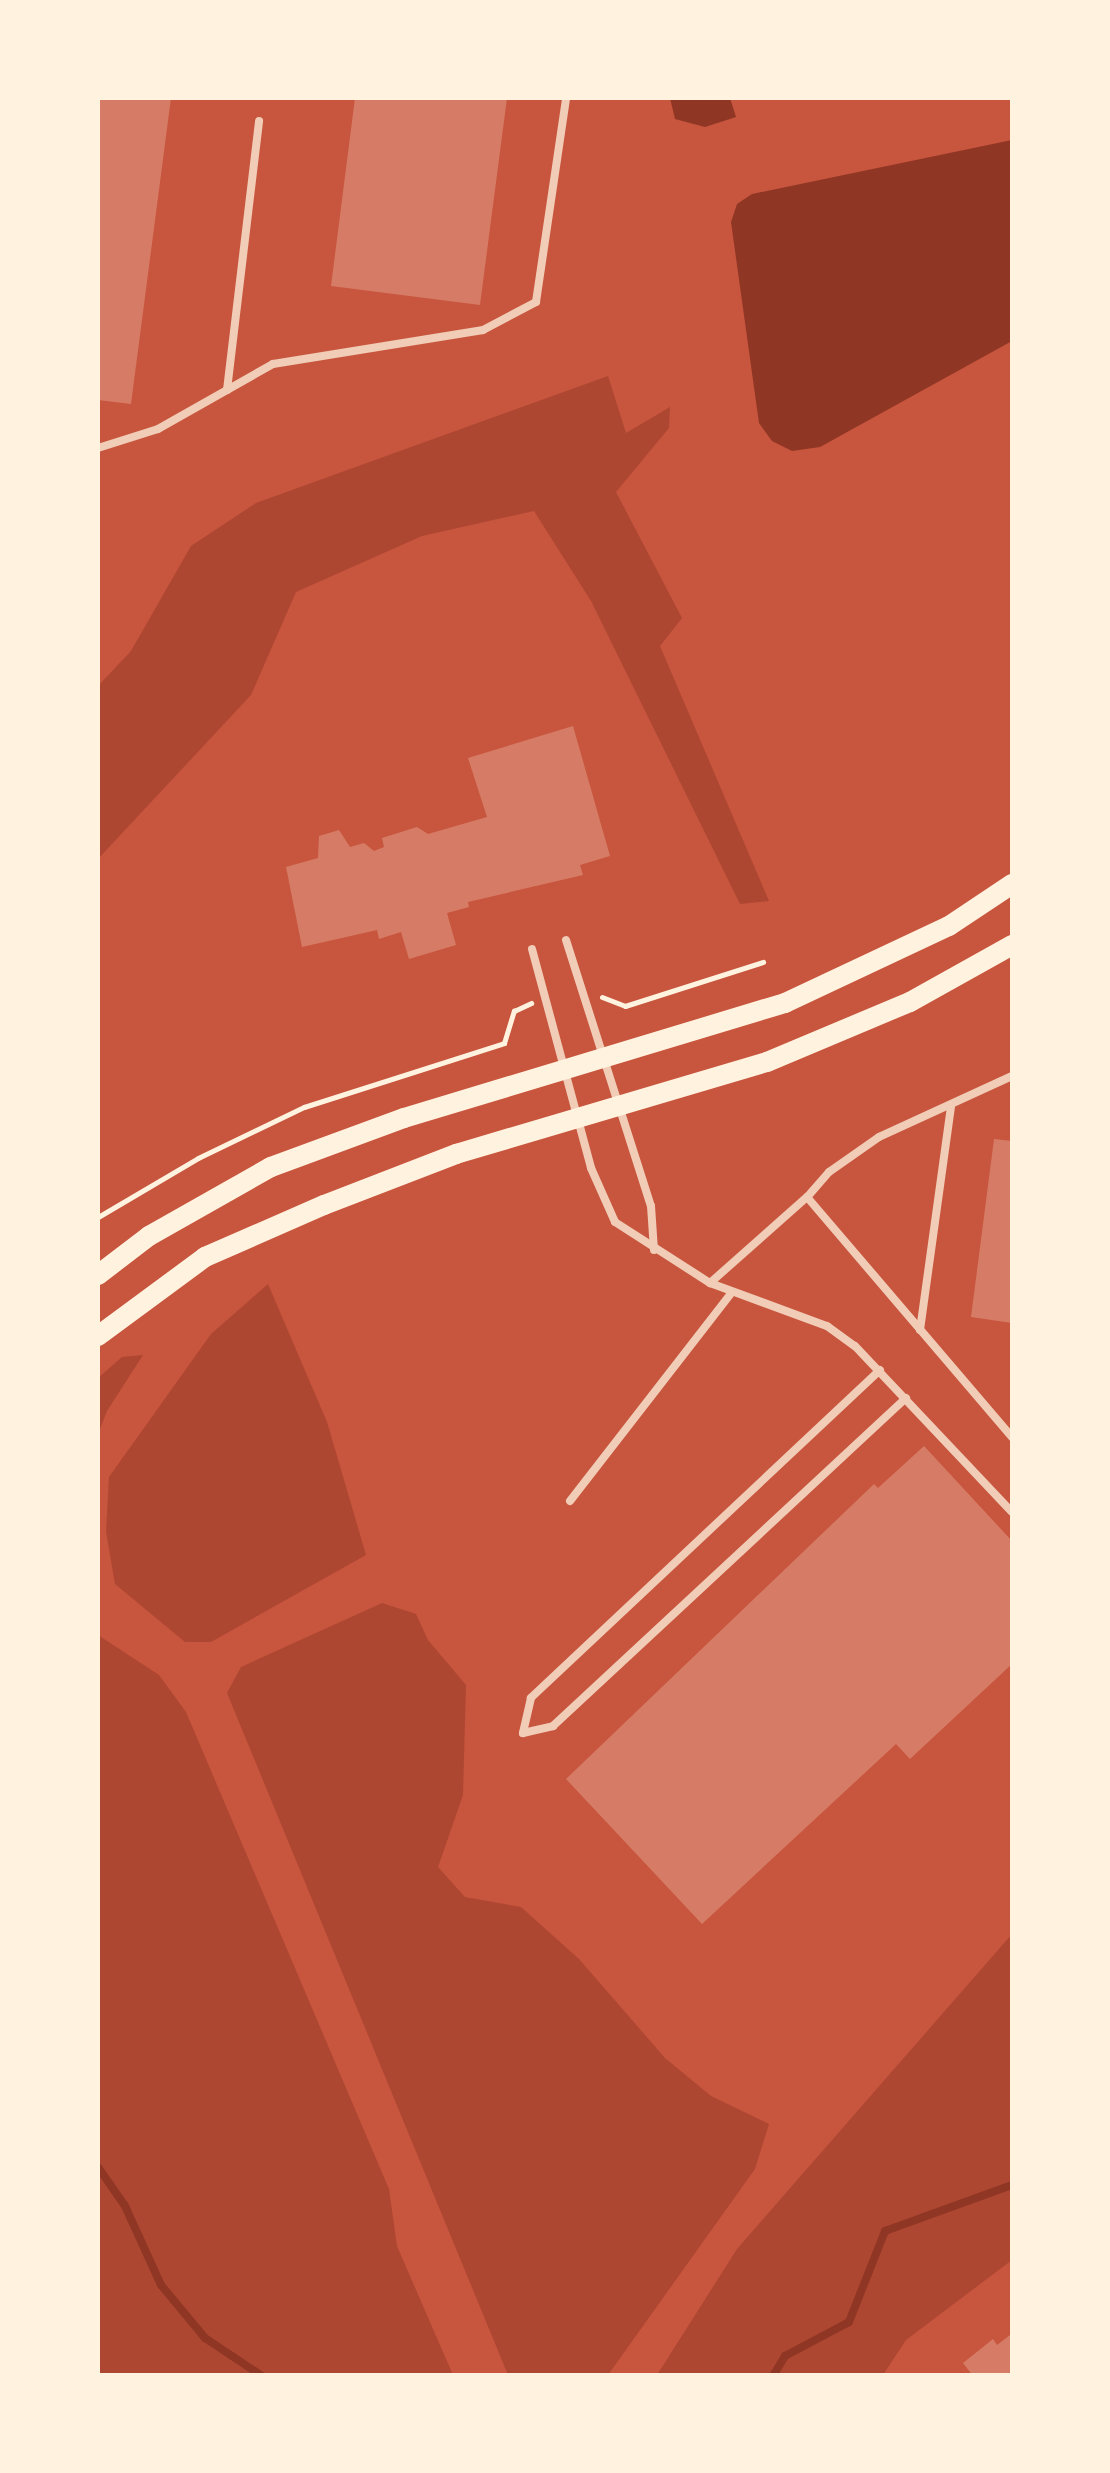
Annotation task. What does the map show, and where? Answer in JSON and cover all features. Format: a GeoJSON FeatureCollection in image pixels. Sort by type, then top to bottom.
{"type":"FeatureCollection","features":[{"type":"Feature","properties":{"kind":"main road"},"geometry":{"type":"LineString","coordinates":[[98,1274],[149,1236],[270,1168],[854,974],[950,926],[1012,884]]}},
{"type":"Feature","properties":{"kind":"main road"},"geometry":{"type":"LineString","coordinates":[[98,1336],[205,1258],[407,1173],[843,1034],[1012,945]]}},
{"type":"Feature","properties":{"kind":"lane"},"geometry":{"type":"LineString","coordinates":[[98,448],[158,429],[273,364],[483,330],[536,302],[566,98]]}},
{"type":"Feature","properties":{"kind":"lane"},"geometry":{"type":"LineString","coordinates":[[227,390],[259,122]]}},
{"type":"Feature","properties":{"kind":"lane"},"geometry":{"type":"LineString","coordinates":[[566,940],[651,1206],[654,1250]]}},
{"type":"Feature","properties":{"kind":"lane"},"geometry":{"type":"LineString","coordinates":[[532,949],[578,1116],[614,1222],[710,1283],[827,1326],[880,1370],[1012,1512]]}},
{"type":"Feature","properties":{"kind":"lane"},"geometry":{"type":"LineString","coordinates":[[710,1283],[807,1197],[829,1172],[879,1137],[1012,1076]]}},
{"type":"Feature","properties":{"kind":"lane"},"geometry":{"type":"LineString","coordinates":[[920,1330],[951,1106]]}},
{"type":"Feature","properties":{"kind":"lane"},"geometry":{"type":"LineString","coordinates":[[807,1197],[1012,1437]]}},
{"type":"Feature","properties":{"kind":"lane"},"geometry":{"type":"LineString","coordinates":[[570,1500],[732,1292]]}},
{"type":"Feature","properties":{"kind":"lane"},"geometry":{"type":"LineString","coordinates":[[880,1370],[531,1698],[524,1733],[553,1726],[906,1398]]}},
{"type":"Feature","properties":{"kind":"path"},"geometry":{"type":"LineString","coordinates":[[599,991],[609,1004],[624,1006],[764,962]]}},
{"type":"Feature","properties":{"kind":"path"},"geometry":{"type":"LineString","coordinates":[[98,1217],[198,1158],[304,1107],[504,1042],[514,1011],[522,1006]]}},
{"type":"Feature","properties":{"kind":"shaded area"},"geometry":{"type":"Polygon","coordinates":[[[670,98],[730,98],[736,117],[705,127],[675,119],[670,98]]]}},
{"type":"Feature","properties":{"kind":"shaded area"},"geometry":{"type":"Polygon","coordinates":[[[1012,140],[1012,341],[820,447],[792,451],[772,441],[759,423],[731,222],[737,204],[752,194],[1012,140]]]}},
{"type":"Feature","properties":{"kind":"shaded area"},"geometry":{"type":"Polygon","coordinates":[[[608,376],[626,433],[670,407],[669,428],[616,492],[682,618],[660,646],[769,901],[740,904],[591,601],[534,511],[422,536],[296,592],[251,695],[98,859],[98,686],[131,651],[191,546],[256,503],[608,376]]]}},
{"type":"Feature","properties":{"kind":"shaded area"},"geometry":{"type":"Polygon","coordinates":[[[268,1284],[327,1422],[366,1555],[211,1642],[185,1642],[115,1584],[106,1532],[109,1477],[211,1334],[268,1284]]]}},
{"type":"Feature","properties":{"kind":"shaded area"},"geometry":{"type":"Polygon","coordinates":[[[143,1355],[107,1411],[98,1434],[98,1378],[122,1357],[143,1355]]]}},
{"type":"Feature","properties":{"kind":"shaded area"},"geometry":{"type":"Polygon","coordinates":[[[382,1603],[416,1614],[428,1640],[466,1685],[463,1795],[438,1867],[465,1897],[521,1907],[579,1959],[665,2058],[711,2096],[769,2124],[755,2169],[608,2375],[508,2375],[227,1693],[241,1667],[382,1603]]]}},
{"type":"Feature","properties":{"kind":"shaded area"},"geometry":{"type":"Polygon","coordinates":[[[98,1635],[159,1675],[186,1712],[389,2189],[397,2246],[453,2375],[98,2375],[98,1635]]]}},
{"type":"Feature","properties":{"kind":"shaded area"},"geometry":{"type":"Polygon","coordinates":[[[1012,1934],[1012,2260],[906,2340],[883,2375],[657,2375],[737,2249],[1012,1934]]]}},
{"type":"Feature","properties":{"kind":"building"},"geometry":{"type":"Polygon","coordinates":[[[98,98],[171,98],[131,404],[98,400],[98,98]]]}},
{"type":"Feature","properties":{"kind":"building"},"geometry":{"type":"Polygon","coordinates":[[[355,98],[507,98],[480,305],[331,286],[355,98]]]}},
{"type":"Feature","properties":{"kind":"building"},"geometry":{"type":"Polygon","coordinates":[[[573,726],[610,856],[580,865],[583,875],[468,902],[469,907],[447,913],[456,945],[409,959],[401,932],[379,939],[377,930],[302,947],[286,867],[318,858],[319,836],[339,830],[350,847],[364,843],[374,851],[384,847],[382,838],[417,827],[428,834],[487,817],[468,758],[573,726]]]}},
{"type":"Feature","properties":{"kind":"building"},"geometry":{"type":"Polygon","coordinates":[[[994,1139],[1012,1141],[1012,1323],[971,1317],[994,1139]]]}},
{"type":"Feature","properties":{"kind":"building"},"geometry":{"type":"Polygon","coordinates":[[[924,1446],[1012,1541],[1012,1664],[910,1759],[896,1744],[702,1924],[566,1779],[874,1484],[878,1488],[924,1446]]]}},
{"type":"Feature","properties":{"kind":"building"},"geometry":{"type":"Polygon","coordinates":[[[1010,2335],[1012,2374],[973,2376],[963,2363],[993,2339],[997,2345],[1010,2335]]]}},
{"type":"Feature","properties":{"kind":"waterway"},"geometry":{"type":"LineString","coordinates":[[98,2167],[125,2206],[161,2285],[205,2338],[262,2376]]}},
{"type":"Feature","properties":{"kind":"waterway"},"geometry":{"type":"LineString","coordinates":[[773,2376],[785,2356],[849,2322],[885,2231],[1012,2185]]}}]}
